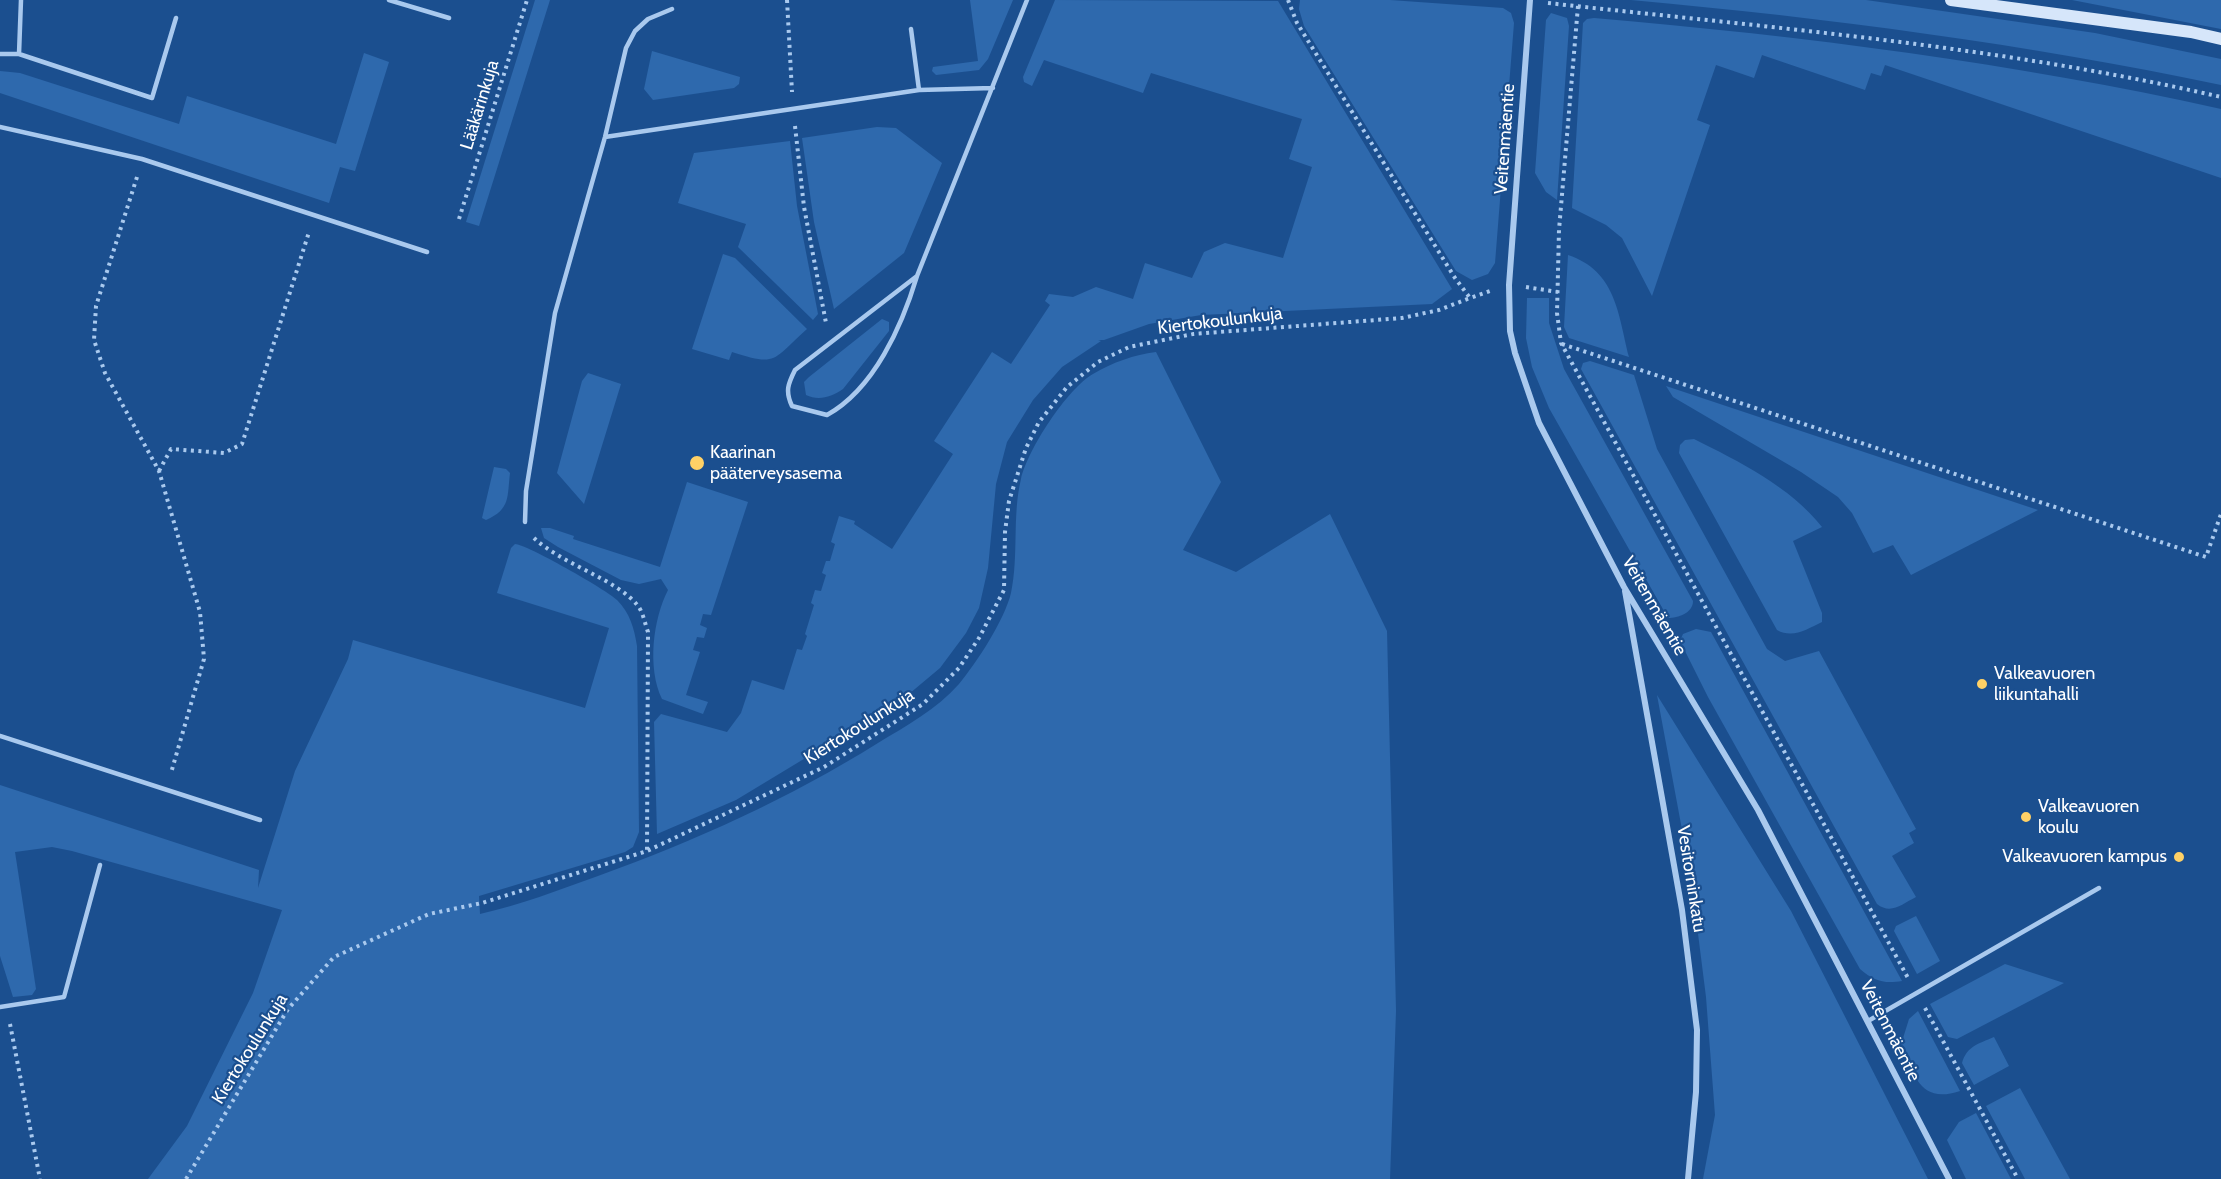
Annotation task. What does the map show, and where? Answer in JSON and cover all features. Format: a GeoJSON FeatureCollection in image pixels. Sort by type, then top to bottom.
{"type":"FeatureCollection","features":[{"type":"Feature","properties":{"kind":"street","name":"Veitenmäentie"},"geometry":{"type":"LineString","coordinates":[[1530,0],[1509,285],[1510,331],[1539,423],[1624,587],[1758,810],[1949,1179]]}},
{"type":"Feature","properties":{"kind":"street"},"geometry":{"type":"LineString","coordinates":[[1951,0],[2180,30],[2221,39]]}},
{"type":"Feature","properties":{"kind":"street","name":"Vesitorninkatu"},"geometry":{"type":"LineString","coordinates":[[1624,587],[1682,910],[1697,1030],[1696,1092],[1688,1179]]}},
{"type":"Feature","properties":{"kind":"lane"},"geometry":{"type":"LineString","coordinates":[[19,54],[21,0]]}},
{"type":"Feature","properties":{"kind":"lane"},"geometry":{"type":"LineString","coordinates":[[389,0],[449,18]]}},
{"type":"Feature","properties":{"kind":"lane"},"geometry":{"type":"LineString","coordinates":[[917,276],[795,370],[788,383],[787,395],[792,406],[827,416],[850,400],[892,342],[905,316],[917,276],[1028,0]]}},
{"type":"Feature","properties":{"kind":"lane"},"geometry":{"type":"LineString","coordinates":[[525,522],[526,491],[555,313],[605,137],[626,48],[634,32],[648,19],[672,9]]}},
{"type":"Feature","properties":{"kind":"lane"},"geometry":{"type":"LineString","coordinates":[[0,54],[19,54],[152,98],[176,18]]}},
{"type":"Feature","properties":{"kind":"lane"},"geometry":{"type":"LineString","coordinates":[[911,28],[918,90]]}},
{"type":"Feature","properties":{"kind":"lane"},"geometry":{"type":"LineString","coordinates":[[605,137],[918,90],[993,88]]}},
{"type":"Feature","properties":{"kind":"lane"},"geometry":{"type":"LineString","coordinates":[[0,127],[142,159],[427,252]]}},
{"type":"Feature","properties":{"kind":"lane"},"geometry":{"type":"LineString","coordinates":[[0,736],[260,820]]}},
{"type":"Feature","properties":{"kind":"lane"},"geometry":{"type":"LineString","coordinates":[[0,1007],[64,997],[100,866]]}},
{"type":"Feature","properties":{"kind":"lane"},"geometry":{"type":"LineString","coordinates":[[1868,1021],[2100,888]]}},
{"type":"Feature","properties":{"kind":"path","name":"Lääkärinkuja"},"geometry":{"type":"LineString","coordinates":[[459,219],[527,0]]}},
{"type":"Feature","properties":{"kind":"path"},"geometry":{"type":"LineString","coordinates":[[787,0],[793,108],[804,207],[830,343]]}},
{"type":"Feature","properties":{"kind":"path"},"geometry":{"type":"LineString","coordinates":[[1288,0],[1298,23],[1455,278]]}},
{"type":"Feature","properties":{"kind":"path"},"geometry":{"type":"LineString","coordinates":[[1530,0],[1904,41],[2170,85],[2221,97]]}},
{"type":"Feature","properties":{"kind":"path"},"geometry":{"type":"LineString","coordinates":[[1578,6],[1559,230],[1557,313],[1562,343],[2018,1179]]}},
{"type":"Feature","properties":{"kind":"path"},"geometry":{"type":"LineString","coordinates":[[142,159],[96,306],[94,340],[105,373],[159,471],[200,612],[204,659],[165,789]]}},
{"type":"Feature","properties":{"kind":"path"},"geometry":{"type":"LineString","coordinates":[[159,471],[171,449],[224,453],[242,444],[315,214]]}},
{"type":"Feature","properties":{"kind":"path","name":"Kiertokoulunkuja"},"geometry":{"type":"LineString","coordinates":[[186,1179],[288,1009],[334,957],[429,914],[482,903],[647,851],[824,767],[900,721],[941,688],[979,639],[1004,590],[1005,532],[1009,501],[1026,447],[1039,422],[1067,387],[1098,362],[1129,347],[1193,334],[1402,318],[1439,310],[1470,298]]}},
{"type":"Feature","properties":{"kind":"path"},"geometry":{"type":"LineString","coordinates":[[1562,343],[2206,557],[2221,514]]}},
{"type":"Feature","properties":{"kind":"path"},"geometry":{"type":"LineString","coordinates":[[525,522],[531,535],[546,549],[619,589],[639,607],[648,632],[647,851]]}},
{"type":"Feature","properties":{"kind":"path"},"geometry":{"type":"LineString","coordinates":[[6,1006],[40,1179]]}},
{"type":"Feature","properties":{"kind":"shaded area"},"geometry":{"type":"Polygon","coordinates":[[[535,0],[550,0],[479,226],[466,222],[535,0]]]}},
{"type":"Feature","properties":{"kind":"shaded area"},"geometry":{"type":"Polygon","coordinates":[[[970,0],[1013,0],[988,59],[979,70],[936,75],[932,71],[933,67],[978,61],[970,0]]]}},
{"type":"Feature","properties":{"kind":"shaded area"},"geometry":{"type":"Polygon","coordinates":[[[1055,0],[1278,1],[1452,289],[1432,304],[1201,315],[1149,324],[1098,340],[1101,341],[1062,367],[1033,400],[1007,442],[996,484],[988,568],[979,608],[966,633],[940,668],[903,699],[736,800],[657,834],[654,722],[661,714],[727,732],[741,713],[752,680],[784,690],[797,649],[802,650],[807,636],[805,634],[814,605],[811,603],[815,590],[821,591],[826,575],[822,573],[826,561],[830,561],[835,544],[831,542],[839,516],[855,521],[854,524],[892,549],[953,454],[934,441],[992,352],[1011,364],[1050,305],[1045,301],[1049,294],[1073,297],[1096,287],[1133,299],[1145,263],[1192,278],[1204,252],[1225,243],[1283,258],[1312,167],[1289,159],[1302,119],[1151,73],[1143,93],[1044,60],[1032,86],[1024,82],[1023,77],[1055,0]]]}},
{"type":"Feature","properties":{"kind":"shaded area"},"geometry":{"type":"Polygon","coordinates":[[[1300,0],[1390,0],[1503,8],[1511,13],[1514,23],[1495,263],[1488,274],[1472,280],[1456,271],[1304,26],[1299,9],[1300,0]]]}},
{"type":"Feature","properties":{"kind":"shaded area"},"geometry":{"type":"Polygon","coordinates":[[[1631,0],[1866,0],[2095,33],[2221,59],[2221,85],[2074,57],[1927,34],[1779,15],[1631,0]]]}},
{"type":"Feature","properties":{"kind":"shaded area"},"geometry":{"type":"Polygon","coordinates":[[[2072,0],[2221,0],[2221,29],[2072,0]]]}},
{"type":"Feature","properties":{"kind":"shaded area"},"geometry":{"type":"Polygon","coordinates":[[[1551,13],[1567,18],[1569,26],[1557,200],[1546,192],[1535,173],[1546,20],[1551,13]]]}},
{"type":"Feature","properties":{"kind":"shaded area"},"geometry":{"type":"Polygon","coordinates":[[[1587,19],[1752,33],[1909,53],[2066,78],[2221,109],[2221,178],[1885,65],[1881,76],[1871,73],[1865,90],[1762,55],[1754,78],[1716,65],[1697,120],[1710,125],[1652,296],[1622,238],[1606,225],[1572,208],[1583,23],[1587,19]]]}},
{"type":"Feature","properties":{"kind":"shaded area"},"geometry":{"type":"Polygon","coordinates":[[[652,51],[740,77],[739,84],[734,88],[653,100],[644,89],[652,51]]]}},
{"type":"Feature","properties":{"kind":"shaded area"},"geometry":{"type":"Polygon","coordinates":[[[364,53],[389,62],[355,171],[340,167],[329,203],[0,93],[0,71],[20,73],[179,124],[187,96],[336,144],[364,53]]]}},
{"type":"Feature","properties":{"kind":"shaded area"},"geometry":{"type":"Polygon","coordinates":[[[877,127],[896,128],[942,163],[904,253],[834,309],[814,222],[802,138],[877,127]]]}},
{"type":"Feature","properties":{"kind":"shaded area"},"geometry":{"type":"Polygon","coordinates":[[[790,141],[797,206],[818,314],[813,320],[738,247],[746,224],[678,203],[694,153],[790,141]]]}},
{"type":"Feature","properties":{"kind":"shaded area"},"geometry":{"type":"Polygon","coordinates":[[[723,254],[735,258],[807,329],[774,358],[758,359],[732,352],[729,360],[692,349],[723,254]]]}},
{"type":"Feature","properties":{"kind":"shaded area"},"geometry":{"type":"Polygon","coordinates":[[[1568,255],[1584,262],[1605,283],[1618,310],[1629,357],[1569,338],[1564,327],[1568,255]]]}},
{"type":"Feature","properties":{"kind":"shaded area"},"geometry":{"type":"Polygon","coordinates":[[[1527,298],[1549,298],[1549,323],[1564,369],[1693,601],[1688,612],[1668,618],[1549,408],[1532,367],[1526,338],[1527,298]]]}},
{"type":"Feature","properties":{"kind":"shaded area"},"geometry":{"type":"Polygon","coordinates":[[[882,319],[889,322],[889,331],[843,389],[825,397],[816,398],[806,395],[804,382],[809,377],[882,319]]]}},
{"type":"Feature","properties":{"kind":"shaded area"},"geometry":{"type":"Polygon","coordinates":[[[1156,352],[1221,482],[1183,550],[1236,572],[1330,514],[1387,631],[1396,1011],[1390,1179],[148,1179],[187,1126],[253,993],[282,910],[72,851],[52,847],[15,852],[36,989],[32,995],[13,997],[0,956],[0,785],[259,870],[258,888],[295,771],[348,659],[353,640],[585,708],[609,628],[497,593],[511,548],[515,544],[549,559],[610,595],[617,600],[631,621],[637,646],[639,832],[633,847],[625,852],[479,896],[480,914],[554,892],[670,848],[776,800],[845,763],[931,709],[966,675],[996,628],[1011,593],[1015,565],[1018,493],[1025,466],[1040,437],[1061,406],[1093,374],[1124,360],[1156,352]]]}},
{"type":"Feature","properties":{"kind":"shaded area"},"geometry":{"type":"Polygon","coordinates":[[[1590,361],[1634,375],[1657,449],[1767,649],[1785,661],[1819,651],[1916,829],[1909,833],[1914,843],[1892,856],[1916,897],[1887,909],[1877,904],[1581,369],[1583,363],[1590,361]]]}},
{"type":"Feature","properties":{"kind":"shaded area"},"geometry":{"type":"Polygon","coordinates":[[[588,373],[621,384],[584,504],[557,473],[582,381],[588,373]]]}},
{"type":"Feature","properties":{"kind":"shaded area"},"geometry":{"type":"Polygon","coordinates":[[[1666,386],[2038,510],[1911,575],[1893,545],[1873,553],[1852,513],[1838,497],[1801,472],[1673,397],[1666,386]]]}},
{"type":"Feature","properties":{"kind":"shaded area"},"geometry":{"type":"Polygon","coordinates":[[[1694,439],[1746,466],[1779,487],[1795,499],[1822,527],[1793,541],[1822,613],[1822,622],[1789,634],[1777,630],[1679,453],[1680,445],[1685,440],[1694,439]]]}},
{"type":"Feature","properties":{"kind":"shaded area"},"geometry":{"type":"Polygon","coordinates":[[[494,467],[506,469],[510,473],[508,496],[504,507],[486,520],[482,518],[494,467]]]}},
{"type":"Feature","properties":{"kind":"shaded area"},"geometry":{"type":"Polygon","coordinates":[[[687,482],[748,502],[711,615],[703,614],[700,625],[707,628],[704,638],[697,637],[693,650],[700,652],[686,695],[708,702],[703,714],[662,699],[657,687],[653,659],[654,644],[659,615],[668,590],[661,579],[639,584],[621,580],[544,538],[541,528],[550,528],[574,536],[573,539],[660,567],[687,482]]]}},
{"type":"Feature","properties":{"kind":"shaded area"},"geometry":{"type":"Polygon","coordinates":[[[1696,629],[1711,632],[1902,981],[1880,981],[1860,969],[1708,697],[1680,641],[1683,634],[1696,629]]]}},
{"type":"Feature","properties":{"kind":"shaded area"},"geometry":{"type":"Polygon","coordinates":[[[1657,695],[1791,911],[1928,1179],[1703,1179],[1715,1115],[1706,997],[1691,878],[1657,695]]]}},
{"type":"Feature","properties":{"kind":"shaded area"},"geometry":{"type":"Polygon","coordinates":[[[1916,916],[1940,961],[1917,974],[1894,931],[1896,926],[1916,916]]]}},
{"type":"Feature","properties":{"kind":"shaded area"},"geometry":{"type":"Polygon","coordinates":[[[2005,964],[2064,983],[1957,1039],[1948,1037],[1930,1004],[2005,964]]]}},
{"type":"Feature","properties":{"kind":"shaded area"},"geometry":{"type":"Polygon","coordinates":[[[1918,1011],[1960,1091],[1936,1094],[1928,1091],[1921,1085],[1911,1069],[1900,1048],[1909,1019],[1918,1011]]]}},
{"type":"Feature","properties":{"kind":"shaded area"},"geometry":{"type":"Polygon","coordinates":[[[1994,1037],[2009,1066],[1974,1085],[1962,1063],[1964,1057],[1974,1046],[1994,1037]]]}},
{"type":"Feature","properties":{"kind":"shaded area"},"geometry":{"type":"Polygon","coordinates":[[[2020,1088],[2070,1179],[2025,1179],[1986,1106],[2020,1088]]]}},
{"type":"Feature","properties":{"kind":"shaded area"},"geometry":{"type":"Polygon","coordinates":[[[1976,1113],[2011,1179],[1966,1179],[1947,1140],[1959,1122],[1976,1113]]]}},
{"type":"Feature","properties":{"kind":"place","name":"Kaarinan pääterveysasema"},"geometry":{"type":"Point","coordinates":[697,463]}},
{"type":"Feature","properties":{"kind":"place","name":"Valkeavuoren liikuntahalli"},"geometry":{"type":"Point","coordinates":[1982,684]}},
{"type":"Feature","properties":{"kind":"place","name":"Valkeavuoren koulu"},"geometry":{"type":"Point","coordinates":[2026,817]}},
{"type":"Feature","properties":{"kind":"place","name":"Valkeavuoren kampus"},"geometry":{"type":"Point","coordinates":[2179,857]}}]}
